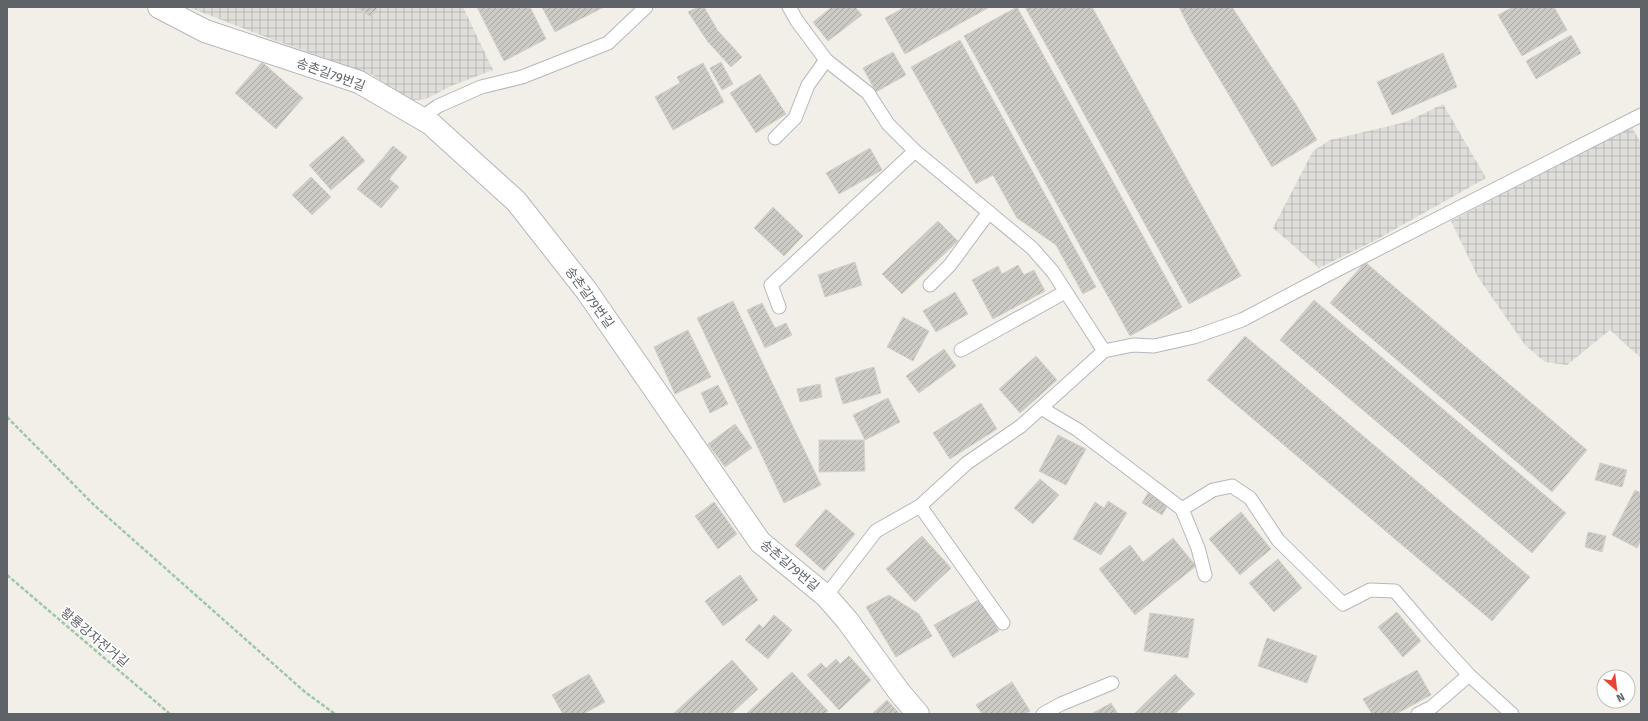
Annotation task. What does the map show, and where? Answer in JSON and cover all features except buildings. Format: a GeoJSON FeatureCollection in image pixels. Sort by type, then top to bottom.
{"type":"FeatureCollection","features":[{"type":"Feature","properties":{"kind":"street","name":"송촌길79번길"},"geometry":{"type":"LineString","coordinates":[[159,7],[205,31],[359,82],[431,124],[516,201],[586,290],[760,542],[826,596],[847,620],[900,693],[918,714]]}},
{"type":"Feature","properties":{"kind":"lane"},"geometry":{"type":"LineString","coordinates":[[421,118],[438,106],[481,87],[522,77],[608,43],[646,7]]}},
{"type":"Feature","properties":{"kind":"lane"},"geometry":{"type":"LineString","coordinates":[[789,7],[796,21],[826,60],[868,93],[888,124],[915,152],[1032,248],[1053,272],[1104,350]]}},
{"type":"Feature","properties":{"kind":"lane"},"geometry":{"type":"LineString","coordinates":[[776,138],[795,118],[808,85],[826,60]]}},
{"type":"Feature","properties":{"kind":"lane"},"geometry":{"type":"LineString","coordinates":[[826,596],[876,530],[920,506],[968,463],[1021,426],[1104,350],[1133,345],[1154,346],[1174,342],[1194,337],[1242,320],[1334,271],[1641,115]]}},
{"type":"Feature","properties":{"kind":"lane"},"geometry":{"type":"LineString","coordinates":[[779,307],[771,285],[915,152]]}},
{"type":"Feature","properties":{"kind":"lane"},"geometry":{"type":"LineString","coordinates":[[930,285],[950,265],[989,212]]}},
{"type":"Feature","properties":{"kind":"lane"},"geometry":{"type":"LineString","coordinates":[[961,350],[1065,292]]}},
{"type":"Feature","properties":{"kind":"lane"},"geometry":{"type":"LineString","coordinates":[[1041,408],[1078,430],[1182,508],[1198,548],[1205,575]]}},
{"type":"Feature","properties":{"kind":"lane"},"geometry":{"type":"LineString","coordinates":[[1182,508],[1213,490],[1232,486],[1250,498],[1278,540],[1343,604],[1370,590],[1395,591],[1469,675],[1512,714]]}},
{"type":"Feature","properties":{"kind":"lane"},"geometry":{"type":"LineString","coordinates":[[920,506],[1003,623]]}},
{"type":"Feature","properties":{"kind":"lane"},"geometry":{"type":"LineString","coordinates":[[1418,714],[1432,707],[1469,675]]}},
{"type":"Feature","properties":{"kind":"lane"},"geometry":{"type":"LineString","coordinates":[[1043,714],[1061,704],[1112,683]]}},
{"type":"Feature","properties":{"kind":"path"},"geometry":{"type":"LineString","coordinates":[[7,417],[94,505],[299,686],[335,714]]}},
{"type":"Feature","properties":{"kind":"path","name":"황룡강자전거길"},"geometry":{"type":"LineString","coordinates":[[7,575],[170,714]]}},
{"type":"Feature","properties":{"kind":"shaded area"},"geometry":{"type":"Polygon","coordinates":[[[188,7],[463,7],[493,70],[451,86],[426,99],[408,101],[373,75],[271,39],[188,7]]]}},
{"type":"Feature","properties":{"kind":"shaded area"},"geometry":{"type":"Polygon","coordinates":[[[1443,104],[1486,178],[1374,241],[1319,268],[1273,228],[1313,151],[1330,140],[1406,122],[1443,104]]]}},
{"type":"Feature","properties":{"kind":"shaded area"},"geometry":{"type":"Polygon","coordinates":[[[1631,126],[1641,143],[1641,357],[1610,330],[1567,365],[1545,362],[1525,345],[1478,277],[1451,221],[1631,126]]]}}]}
